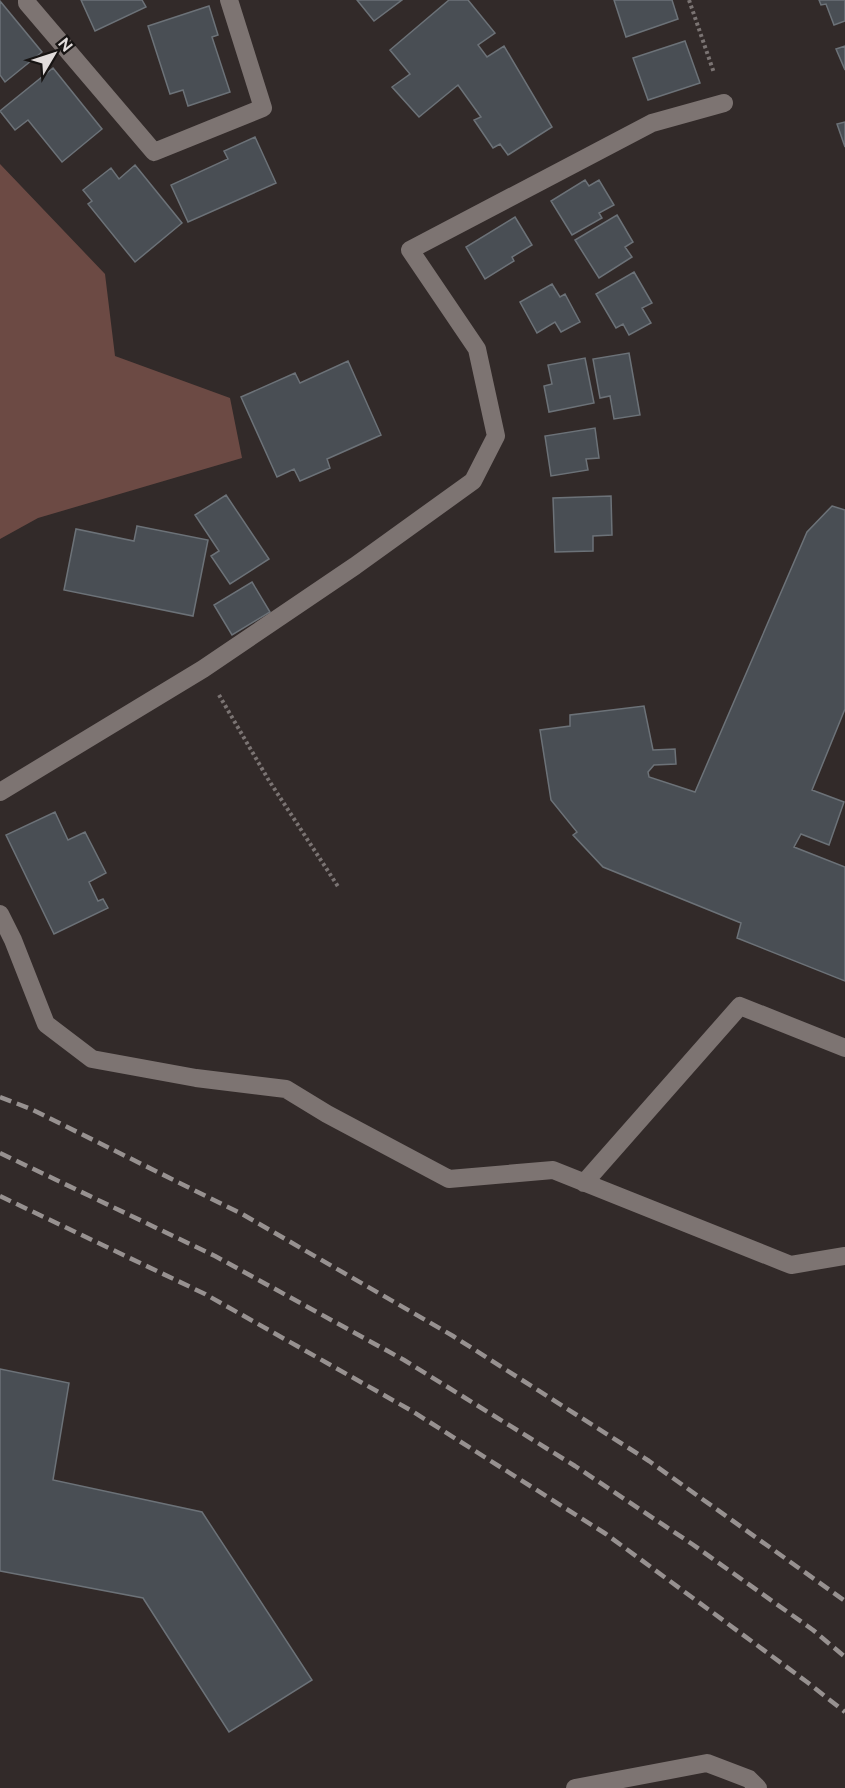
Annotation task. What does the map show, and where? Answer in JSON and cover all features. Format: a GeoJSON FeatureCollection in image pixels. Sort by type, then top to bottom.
{"type":"FeatureCollection","features":[{"type":"Feature","properties":{"kind":"street"},"geometry":{"type":"LineString","coordinates":[[27,0],[27,3],[154,152],[263,108],[229,0]]}},
{"type":"Feature","properties":{"kind":"street"},"geometry":{"type":"LineString","coordinates":[[0,792],[204,669],[355,566],[473,481],[496,436],[477,349],[410,250],[652,123],[724,103]]}},
{"type":"Feature","properties":{"kind":"street"},"geometry":{"type":"LineString","coordinates":[[0,914],[13,940],[46,1024],[92,1059],[196,1078],[286,1089],[327,1114],[449,1179],[553,1170],[791,1265],[845,1256]]}},
{"type":"Feature","properties":{"kind":"street"},"geometry":{"type":"LineString","coordinates":[[584,1182],[740,1006],[845,1048]]}},
{"type":"Feature","properties":{"kind":"street"},"geometry":{"type":"LineString","coordinates":[[575,1788],[707,1763],[749,1779],[758,1788]]}},
{"type":"Feature","properties":{"kind":"path"},"geometry":{"type":"LineString","coordinates":[[689,0],[724,103]]}},
{"type":"Feature","properties":{"kind":"path"},"geometry":{"type":"LineString","coordinates":[[204,669],[268,779],[339,888]]}},
{"type":"Feature","properties":{"kind":"shaded area"},"geometry":{"type":"Polygon","coordinates":[[[0,164],[105,274],[115,356],[230,398],[242,458],[38,518],[0,539],[0,164]]]}},
{"type":"Feature","properties":{"kind":"building"},"geometry":{"type":"Polygon","coordinates":[[[81,0],[142,0],[146,7],[95,31],[81,0]]]}},
{"type":"Feature","properties":{"kind":"building"},"geometry":{"type":"Polygon","coordinates":[[[357,0],[402,0],[374,21],[357,0]]]}},
{"type":"Feature","properties":{"kind":"building"},"geometry":{"type":"Polygon","coordinates":[[[449,0],[468,0],[495,33],[478,45],[487,57],[504,46],[552,127],[508,155],[500,144],[493,148],[474,120],[481,117],[458,85],[419,117],[392,87],[410,74],[390,50],[449,0]]]}},
{"type":"Feature","properties":{"kind":"building"},"geometry":{"type":"Polygon","coordinates":[[[614,0],[672,0],[678,19],[626,37],[614,0]]]}},
{"type":"Feature","properties":{"kind":"building"},"geometry":{"type":"Polygon","coordinates":[[[819,0],[845,0],[845,21],[834,25],[826,4],[821,5],[819,0]]]}},
{"type":"Feature","properties":{"kind":"building"},"geometry":{"type":"Polygon","coordinates":[[[0,1],[42,52],[5,82],[0,75],[0,1]]]}},
{"type":"Feature","properties":{"kind":"building"},"geometry":{"type":"Polygon","coordinates":[[[209,6],[218,35],[212,37],[230,92],[188,106],[183,90],[170,94],[148,26],[209,6]]]}},
{"type":"Feature","properties":{"kind":"building"},"geometry":{"type":"Polygon","coordinates":[[[685,41],[700,83],[648,100],[633,58],[685,41]]]}},
{"type":"Feature","properties":{"kind":"building"},"geometry":{"type":"Polygon","coordinates":[[[845,46],[845,70],[836,49],[845,46]]]}},
{"type":"Feature","properties":{"kind":"building"},"geometry":{"type":"Polygon","coordinates":[[[53,68],[102,129],[62,162],[28,120],[15,130],[0,111],[53,68]]]}},
{"type":"Feature","properties":{"kind":"building"},"geometry":{"type":"Polygon","coordinates":[[[845,122],[845,147],[837,124],[845,122]]]}},
{"type":"Feature","properties":{"kind":"building"},"geometry":{"type":"Polygon","coordinates":[[[255,137],[276,183],[188,222],[171,185],[228,159],[224,151],[255,137]]]}},
{"type":"Feature","properties":{"kind":"building"},"geometry":{"type":"Polygon","coordinates":[[[135,165],[182,223],[135,262],[88,204],[92,201],[83,190],[111,168],[119,179],[135,165]]]}},
{"type":"Feature","properties":{"kind":"building"},"geometry":{"type":"Polygon","coordinates":[[[585,180],[589,186],[599,180],[614,205],[599,213],[602,218],[572,235],[551,201],[585,180]]]}},
{"type":"Feature","properties":{"kind":"building"},"geometry":{"type":"Polygon","coordinates":[[[617,215],[633,242],[625,247],[632,257],[599,278],[575,240],[617,215]]]}},
{"type":"Feature","properties":{"kind":"building"},"geometry":{"type":"Polygon","coordinates":[[[515,217],[532,245],[512,257],[514,261],[485,279],[466,247],[515,217]]]}},
{"type":"Feature","properties":{"kind":"building"},"geometry":{"type":"Polygon","coordinates":[[[634,272],[652,303],[642,308],[651,323],[629,335],[623,324],[616,328],[596,294],[634,272]]]}},
{"type":"Feature","properties":{"kind":"building"},"geometry":{"type":"Polygon","coordinates":[[[552,284],[560,297],[565,294],[580,322],[561,332],[555,322],[537,333],[520,302],[552,284]]]}},
{"type":"Feature","properties":{"kind":"building"},"geometry":{"type":"Polygon","coordinates":[[[629,353],[640,415],[614,419],[610,396],[600,398],[593,359],[629,353]]]}},
{"type":"Feature","properties":{"kind":"building"},"geometry":{"type":"Polygon","coordinates":[[[585,358],[594,403],[549,412],[544,386],[552,384],[548,365],[585,358]]]}},
{"type":"Feature","properties":{"kind":"building"},"geometry":{"type":"Polygon","coordinates":[[[348,361],[381,435],[327,459],[330,468],[300,481],[294,469],[277,477],[241,397],[295,373],[300,383],[348,361]]]}},
{"type":"Feature","properties":{"kind":"building"},"geometry":{"type":"Polygon","coordinates":[[[595,428],[599,458],[586,459],[588,470],[551,476],[545,436],[595,428]]]}},
{"type":"Feature","properties":{"kind":"building"},"geometry":{"type":"Polygon","coordinates":[[[226,495],[269,559],[230,584],[211,556],[219,551],[195,515],[226,495]]]}},
{"type":"Feature","properties":{"kind":"building"},"geometry":{"type":"Polygon","coordinates":[[[611,496],[612,535],[593,536],[593,551],[555,552],[553,498],[611,496]]]}},
{"type":"Feature","properties":{"kind":"building"},"geometry":{"type":"Polygon","coordinates":[[[832,506],[845,510],[845,709],[812,790],[844,802],[829,845],[801,834],[794,847],[845,867],[845,981],[737,938],[741,923],[603,867],[573,835],[577,832],[551,800],[540,730],[570,726],[570,715],[644,706],[653,750],[675,749],[676,764],[654,765],[648,772],[649,777],[695,792],[807,532],[832,506]]]}},
{"type":"Feature","properties":{"kind":"building"},"geometry":{"type":"Polygon","coordinates":[[[137,526],[208,540],[193,616],[64,590],[76,529],[134,541],[137,526]]]}},
{"type":"Feature","properties":{"kind":"building"},"geometry":{"type":"Polygon","coordinates":[[[252,582],[270,612],[232,635],[214,605],[252,582]]]}},
{"type":"Feature","properties":{"kind":"building"},"geometry":{"type":"Polygon","coordinates":[[[55,812],[68,840],[85,832],[106,873],[89,882],[98,901],[103,899],[108,908],[54,934],[6,835],[55,812]]]}},
{"type":"Feature","properties":{"kind":"building"},"geometry":{"type":"Polygon","coordinates":[[[0,1369],[69,1383],[53,1480],[202,1512],[312,1680],[229,1732],[143,1598],[0,1571],[0,1369]]]}},
{"type":"Feature","properties":{"kind":"railway"},"geometry":{"type":"LineString","coordinates":[[0,1097],[31,1109],[242,1214],[453,1336],[649,1461],[845,1601]]}},
{"type":"Feature","properties":{"kind":"railway"},"geometry":{"type":"LineString","coordinates":[[0,1153],[215,1256],[404,1360],[575,1466],[692,1544],[813,1630],[845,1657]]}},
{"type":"Feature","properties":{"kind":"railway"},"geometry":{"type":"LineString","coordinates":[[0,1196],[205,1294],[412,1411],[606,1534],[845,1712]]}}]}
